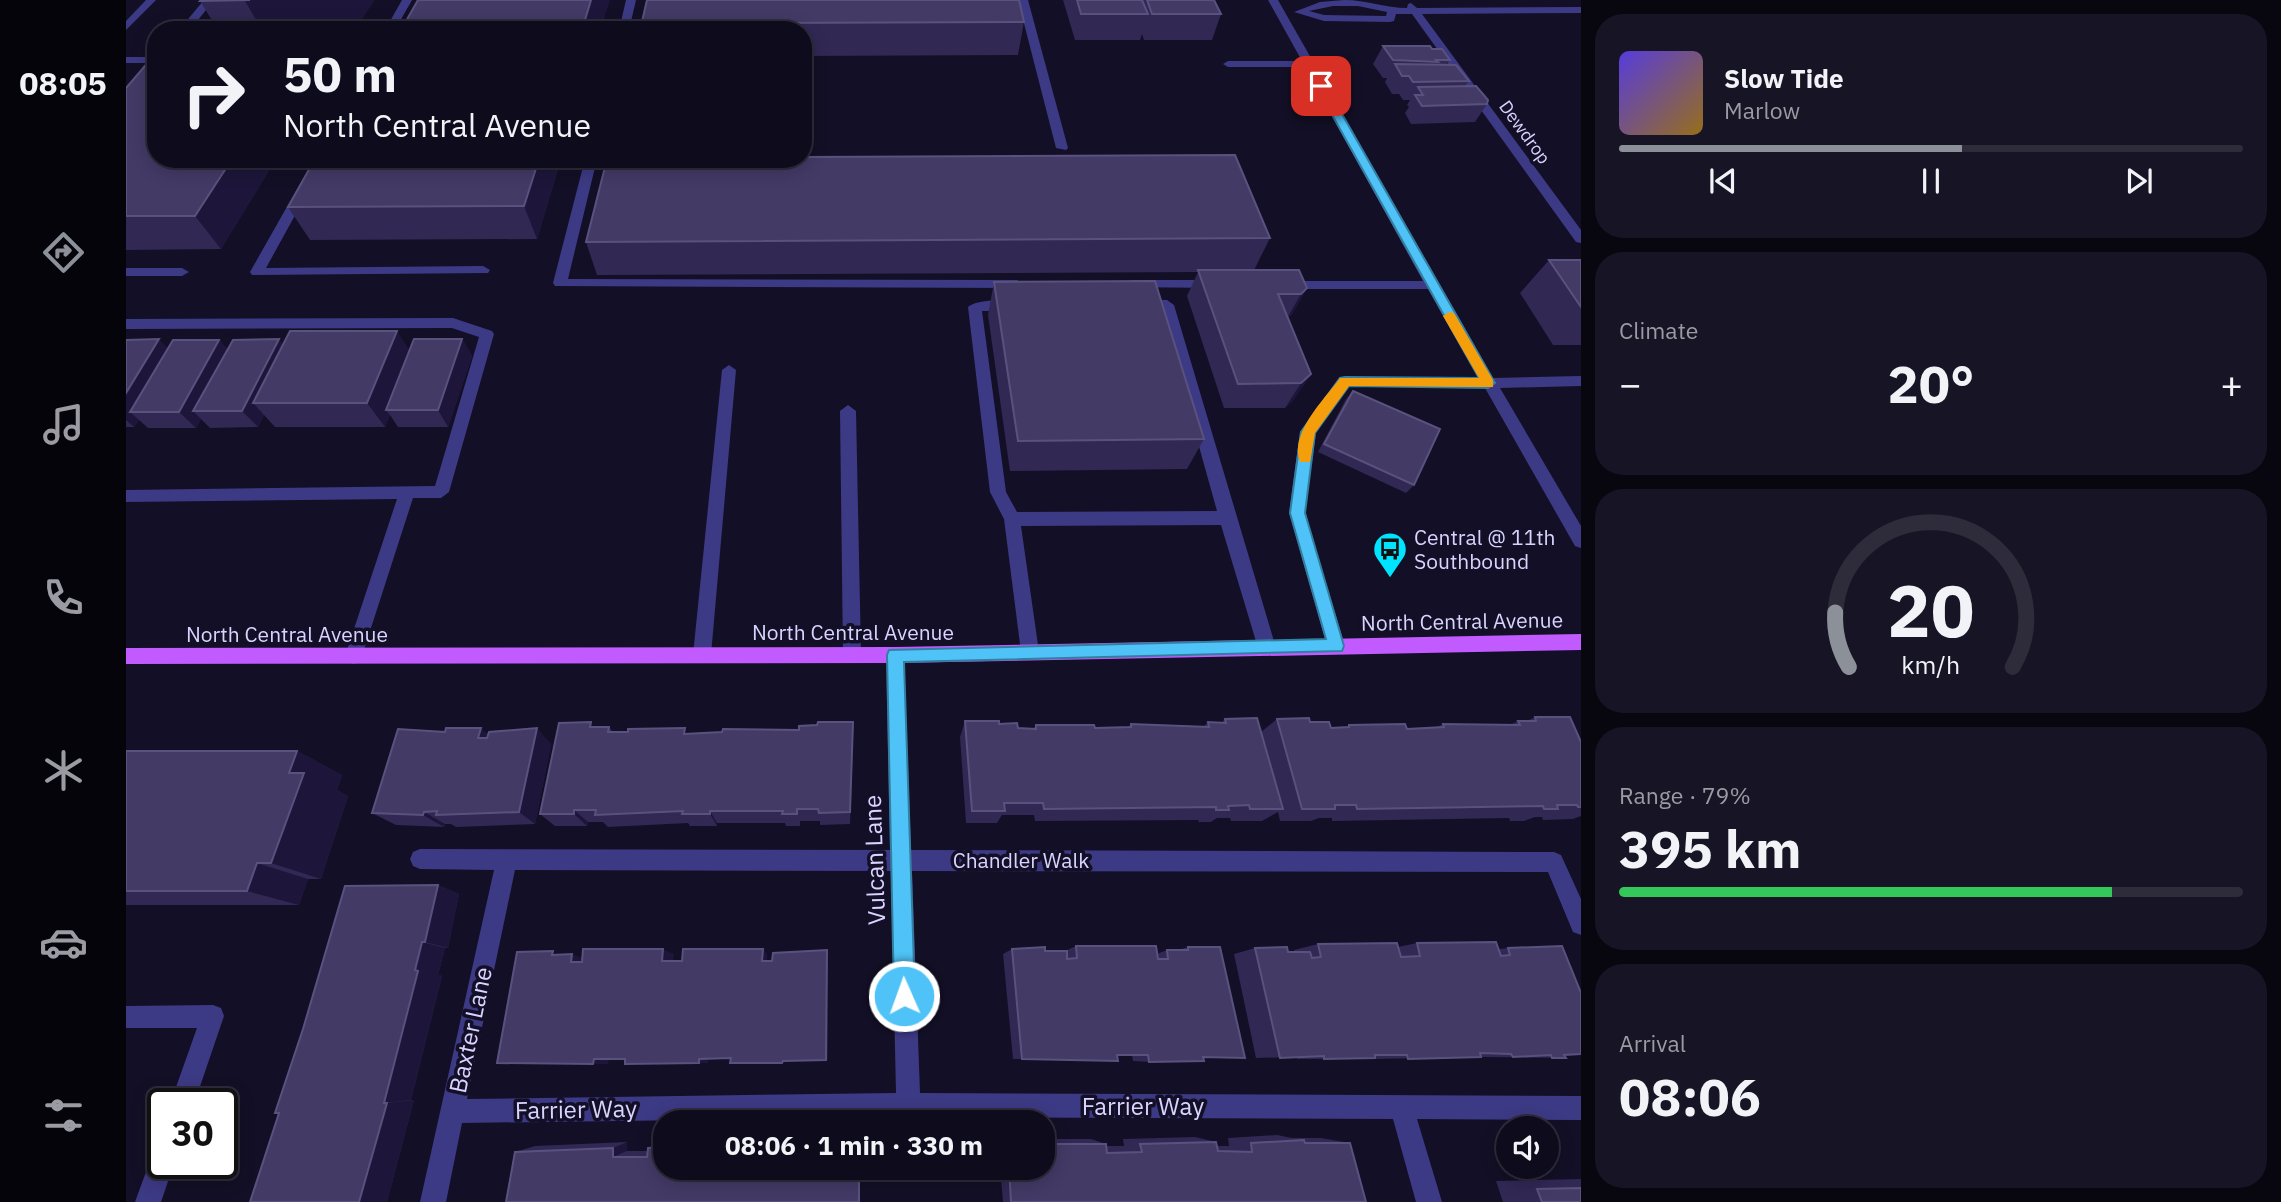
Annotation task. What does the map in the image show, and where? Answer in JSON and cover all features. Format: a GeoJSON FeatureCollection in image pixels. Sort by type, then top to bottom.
{"type":"FeatureCollection","features":[{"type":"Feature","properties":{"kind":"main road","name":"North Central Avenue"},"geometry":{"type":"LineString","coordinates":[[126,656],[895,655],[1581,642]]}},
{"type":"Feature","properties":{"kind":"street"},"geometry":{"type":"LineString","coordinates":[[126,27],[151,0]]}},
{"type":"Feature","properties":{"kind":"street"},"geometry":{"type":"LineString","coordinates":[[192,21],[209,0]]}},
{"type":"Feature","properties":{"kind":"street"},"geometry":{"type":"LineString","coordinates":[[395,21],[407,0]]}},
{"type":"Feature","properties":{"kind":"street"},"geometry":{"type":"LineString","coordinates":[[626,21],[631,0]]}},
{"type":"Feature","properties":{"kind":"street"},"geometry":{"type":"LineString","coordinates":[[1023,0],[1062,148]]}},
{"type":"Feature","properties":{"kind":"street","name":"Dewdrop"},"geometry":{"type":"LineString","coordinates":[[1407,0],[1581,239]]}},
{"type":"Feature","properties":{"kind":"street"},"geometry":{"type":"LineString","coordinates":[[1559,0],[1581,24]]}},
{"type":"Feature","properties":{"kind":"street"},"geometry":{"type":"LineString","coordinates":[[1299,12],[1315,4],[1379,4],[1392,11],[1581,10]]}},
{"type":"Feature","properties":{"kind":"street"},"geometry":{"type":"LineString","coordinates":[[1348,4],[1357,19]]}},
{"type":"Feature","properties":{"kind":"street"},"geometry":{"type":"LineString","coordinates":[[1276,6],[1324,18],[1390,19],[1392,11]]}},
{"type":"Feature","properties":{"kind":"street"},"geometry":{"type":"LineString","coordinates":[[1276,6],[1432,285],[1581,541]]}},
{"type":"Feature","properties":{"kind":"street"},"geometry":{"type":"LineString","coordinates":[[126,60],[147,64]]}},
{"type":"Feature","properties":{"kind":"street"},"geometry":{"type":"LineString","coordinates":[[1228,64],[1309,64]]}},
{"type":"Feature","properties":{"kind":"street"},"geometry":{"type":"LineString","coordinates":[[315,168],[257,272],[483,270]]}},
{"type":"Feature","properties":{"kind":"street"},"geometry":{"type":"LineString","coordinates":[[589,168],[560,283],[1035,284]]}},
{"type":"Feature","properties":{"kind":"street"},"geometry":{"type":"LineString","coordinates":[[1564,216],[1581,216]]}},
{"type":"Feature","properties":{"kind":"street"},"geometry":{"type":"LineString","coordinates":[[126,272],[182,272]]}},
{"type":"Feature","properties":{"kind":"street"},"geometry":{"type":"LineString","coordinates":[[1119,284],[1231,285]]}},
{"type":"Feature","properties":{"kind":"street"},"geometry":{"type":"LineString","coordinates":[[1273,285],[1432,285]]}},
{"type":"Feature","properties":{"kind":"street"},"geometry":{"type":"LineString","coordinates":[[1126,305],[1167,305],[1267,648]]}},
{"type":"Feature","properties":{"kind":"street"},"geometry":{"type":"LineString","coordinates":[[1030,306],[975,307],[998,492],[1012,519],[1030,652]]}},
{"type":"Feature","properties":{"kind":"street"},"geometry":{"type":"LineString","coordinates":[[126,324],[453,323],[487,334],[441,492],[126,496]]}},
{"type":"Feature","properties":{"kind":"street"},"geometry":{"type":"LineString","coordinates":[[702,655],[729,370]]}},
{"type":"Feature","properties":{"kind":"street"},"geometry":{"type":"LineString","coordinates":[[1336,646],[1297,513],[1308,432],[1345,382],[1581,381]]}},
{"type":"Feature","properties":{"kind":"street"},"geometry":{"type":"LineString","coordinates":[[848,411],[852,655]]}},
{"type":"Feature","properties":{"kind":"street"},"geometry":{"type":"LineString","coordinates":[[354,656],[407,492]]}},
{"type":"Feature","properties":{"kind":"street"},"geometry":{"type":"LineString","coordinates":[[1012,519],[1227,518]]}},
{"type":"Feature","properties":{"kind":"street","name":"Vulcan Lane"},"geometry":{"type":"LineString","coordinates":[[895,655],[908,1105]]}},
{"type":"Feature","properties":{"kind":"street","name":"Chandler Walk"},"geometry":{"type":"LineString","coordinates":[[420,859],[1554,862],[1581,925]]}},
{"type":"Feature","properties":{"kind":"street","name":"Baxter Lane"},"geometry":{"type":"LineString","coordinates":[[433,1202],[507,859]]}},
{"type":"Feature","properties":{"kind":"street"},"geometry":{"type":"LineString","coordinates":[[126,1017],[213,1016],[188,1088]]}},
{"type":"Feature","properties":{"kind":"street","name":"Farrier Way"},"geometry":{"type":"LineString","coordinates":[[453,1111],[908,1105],[1581,1108]]}},
{"type":"Feature","properties":{"kind":"street"},"geometry":{"type":"LineString","coordinates":[[1401,1107],[1429,1202]]}},
{"type":"Feature","properties":{"kind":"street"},"geometry":{"type":"LineString","coordinates":[[148,1202],[156,1179]]}},
{"type":"Feature","properties":{"kind":"building"},"geometry":{"type":"Polygon","coordinates":[[[418,0],[591,0],[585,21],[406,21],[418,0]]]}},
{"type":"Feature","properties":{"kind":"building"},"geometry":{"type":"Polygon","coordinates":[[[647,0],[1019,0],[1024,22],[812,23],[642,21],[647,0]]]}},
{"type":"Feature","properties":{"kind":"building"},"geometry":{"type":"Polygon","coordinates":[[[1077,0],[1142,0],[1148,14],[1081,14],[1077,0]]]}},
{"type":"Feature","properties":{"kind":"building"},"geometry":{"type":"Polygon","coordinates":[[[1147,0],[1214,0],[1221,14],[1152,14],[1147,0]]]}},
{"type":"Feature","properties":{"kind":"building"},"geometry":{"type":"Polygon","coordinates":[[[1383,46],[1430,46],[1432,49],[1442,49],[1450,60],[1393,60],[1383,46]]]}},
{"type":"Feature","properties":{"kind":"building"},"geometry":{"type":"Polygon","coordinates":[[[147,64],[147,168],[226,168],[195,216],[126,216],[126,88],[147,64]]]}},
{"type":"Feature","properties":{"kind":"building"},"geometry":{"type":"Polygon","coordinates":[[[1395,64],[1456,65],[1469,81],[1413,82],[1409,76],[1402,76],[1395,64]]]}},
{"type":"Feature","properties":{"kind":"building"},"geometry":{"type":"Polygon","coordinates":[[[1476,86],[1488,100],[1487,104],[1422,106],[1415,95],[1423,95],[1418,87],[1476,86]]]}},
{"type":"Feature","properties":{"kind":"building"},"geometry":{"type":"Polygon","coordinates":[[[1235,155],[1270,238],[586,242],[605,168],[812,168],[812,157],[1235,155]]]}},
{"type":"Feature","properties":{"kind":"building"},"geometry":{"type":"Polygon","coordinates":[[[310,168],[536,168],[524,206],[288,207],[310,168]]]}},
{"type":"Feature","properties":{"kind":"building"},"geometry":{"type":"Polygon","coordinates":[[[1549,260],[1581,260],[1581,307],[1549,260]]]}},
{"type":"Feature","properties":{"kind":"building"},"geometry":{"type":"Polygon","coordinates":[[[1198,270],[1299,270],[1307,288],[1301,294],[1278,294],[1311,374],[1301,383],[1238,384],[1198,270]]]}},
{"type":"Feature","properties":{"kind":"building"},"geometry":{"type":"Polygon","coordinates":[[[1155,281],[1204,439],[1018,441],[994,282],[1155,281]]]}},
{"type":"Feature","properties":{"kind":"building"},"geometry":{"type":"Polygon","coordinates":[[[290,331],[397,331],[367,403],[253,403],[290,331]]]}},
{"type":"Feature","properties":{"kind":"building"},"geometry":{"type":"Polygon","coordinates":[[[159,339],[126,393],[126,340],[159,339]]]}},
{"type":"Feature","properties":{"kind":"building"},"geometry":{"type":"Polygon","coordinates":[[[279,339],[242,411],[193,411],[233,340],[279,339]]]}},
{"type":"Feature","properties":{"kind":"building"},"geometry":{"type":"Polygon","coordinates":[[[414,339],[462,339],[438,410],[386,410],[414,339]]]}},
{"type":"Feature","properties":{"kind":"building"},"geometry":{"type":"Polygon","coordinates":[[[173,340],[219,340],[179,412],[130,412],[173,340]]]}},
{"type":"Feature","properties":{"kind":"building"},"geometry":{"type":"Polygon","coordinates":[[[1353,391],[1440,429],[1414,485],[1324,444],[1353,391]]]}},
{"type":"Feature","properties":{"kind":"building"},"geometry":{"type":"Polygon","coordinates":[[[1535,717],[1570,717],[1581,742],[1581,807],[1557,805],[1558,809],[1544,809],[1543,806],[1357,809],[1356,805],[1335,805],[1335,809],[1302,809],[1277,719],[1309,718],[1310,722],[1329,722],[1331,728],[1405,724],[1407,729],[1444,727],[1443,724],[1520,725],[1518,721],[1536,721],[1535,717]]]}},
{"type":"Feature","properties":{"kind":"building"},"geometry":{"type":"Polygon","coordinates":[[[1257,718],[1283,809],[1250,809],[1249,805],[1228,806],[1229,810],[1216,810],[1216,807],[1044,809],[1043,803],[1004,803],[1005,811],[972,811],[965,721],[1017,723],[1018,728],[1036,729],[1036,725],[1094,725],[1095,728],[1131,727],[1131,724],[1209,727],[1208,722],[1226,723],[1225,719],[1257,718]]]}},
{"type":"Feature","properties":{"kind":"building"},"geometry":{"type":"Polygon","coordinates":[[[591,722],[590,727],[609,727],[608,732],[685,728],[684,734],[722,732],[723,729],[799,730],[799,726],[817,725],[818,722],[853,722],[850,812],[819,813],[818,809],[797,809],[797,814],[782,814],[783,811],[710,811],[710,814],[682,814],[683,811],[595,815],[596,810],[574,810],[574,814],[540,814],[559,723],[591,722]]]}},
{"type":"Feature","properties":{"kind":"building"},"geometry":{"type":"Polygon","coordinates":[[[446,728],[481,728],[478,738],[487,738],[489,732],[537,728],[519,812],[436,815],[437,811],[424,812],[423,815],[372,813],[398,729],[445,732],[446,728]]]}},
{"type":"Feature","properties":{"kind":"building"},"geometry":{"type":"Polygon","coordinates":[[[126,751],[297,751],[289,773],[304,773],[271,863],[257,863],[247,891],[126,891],[126,751]]]}},
{"type":"Feature","properties":{"kind":"building"},"geometry":{"type":"Polygon","coordinates":[[[438,885],[425,942],[422,942],[415,970],[418,971],[384,1103],[387,1103],[359,1202],[250,1202],[279,1113],[275,1113],[345,886],[438,885]]]}},
{"type":"Feature","properties":{"kind":"building"},"geometry":{"type":"Polygon","coordinates":[[[1496,942],[1501,956],[1510,955],[1508,948],[1562,946],[1581,993],[1581,1054],[1564,1055],[1566,1058],[1552,1058],[1551,1055],[1513,1057],[1511,1054],[1480,1053],[1481,1057],[1408,1059],[1407,1055],[1375,1055],[1375,1058],[1280,1058],[1255,948],[1287,947],[1288,952],[1310,952],[1312,958],[1321,957],[1318,944],[1397,943],[1401,957],[1420,956],[1417,943],[1496,942]]]}},
{"type":"Feature","properties":{"kind":"building"},"geometry":{"type":"Polygon","coordinates":[[[1076,946],[1156,946],[1158,959],[1168,959],[1167,950],[1220,947],[1245,1058],[1203,1057],[1204,1061],[1149,1062],[1148,1055],[1117,1055],[1118,1061],[1022,1059],[1012,949],[1045,947],[1045,951],[1067,951],[1067,959],[1077,958],[1076,946]]]}},
{"type":"Feature","properties":{"kind":"building"},"geometry":{"type":"Polygon","coordinates":[[[583,949],[663,949],[662,961],[682,961],[683,949],[763,949],[762,961],[772,961],[773,953],[827,950],[826,1060],[730,1063],[731,1058],[699,1059],[699,1063],[625,1064],[625,1059],[594,1059],[593,1064],[497,1063],[517,952],[553,951],[552,955],[572,954],[571,962],[582,962],[583,949]]]}},
{"type":"Feature","properties":{"kind":"building"},"geometry":{"type":"Polygon","coordinates":[[[1304,1140],[1305,1143],[1350,1143],[1366,1202],[1011,1202],[1010,1180],[1055,1180],[1055,1144],[1106,1144],[1107,1153],[1142,1152],[1140,1144],[1216,1142],[1218,1151],[1252,1152],[1251,1143],[1304,1140]]]}},
{"type":"Feature","properties":{"kind":"building"},"geometry":{"type":"Polygon","coordinates":[[[613,1148],[613,1157],[647,1157],[648,1148],[653,1148],[653,1180],[859,1180],[859,1202],[506,1202],[515,1152],[613,1148]]]}},
{"type":"Feature","properties":{"kind":"building"},"geometry":{"type":"Polygon","coordinates":[[[1581,1188],[1581,1202],[1542,1202],[1537,1189],[1581,1188]]]}},
{"type":"Feature","properties":{"kind":"slow traffic"},"geometry":{"type":"LineString","coordinates":[[1305,458],[1308,432],[1345,382],[1488,383],[1449,316]]}},
{"type":"Feature","properties":{"kind":"place","name":"Central @ 11th Southbound"},"geometry":{"type":"Point","coordinates":[1390,579]}},
{"type":"Feature","properties":{"kind":"route"},"geometry":{"type":"LineString","coordinates":[[904,996],[895,655],[1336,646],[1297,513],[1308,432],[1345,382],[1488,383],[1321,86]]}}]}
